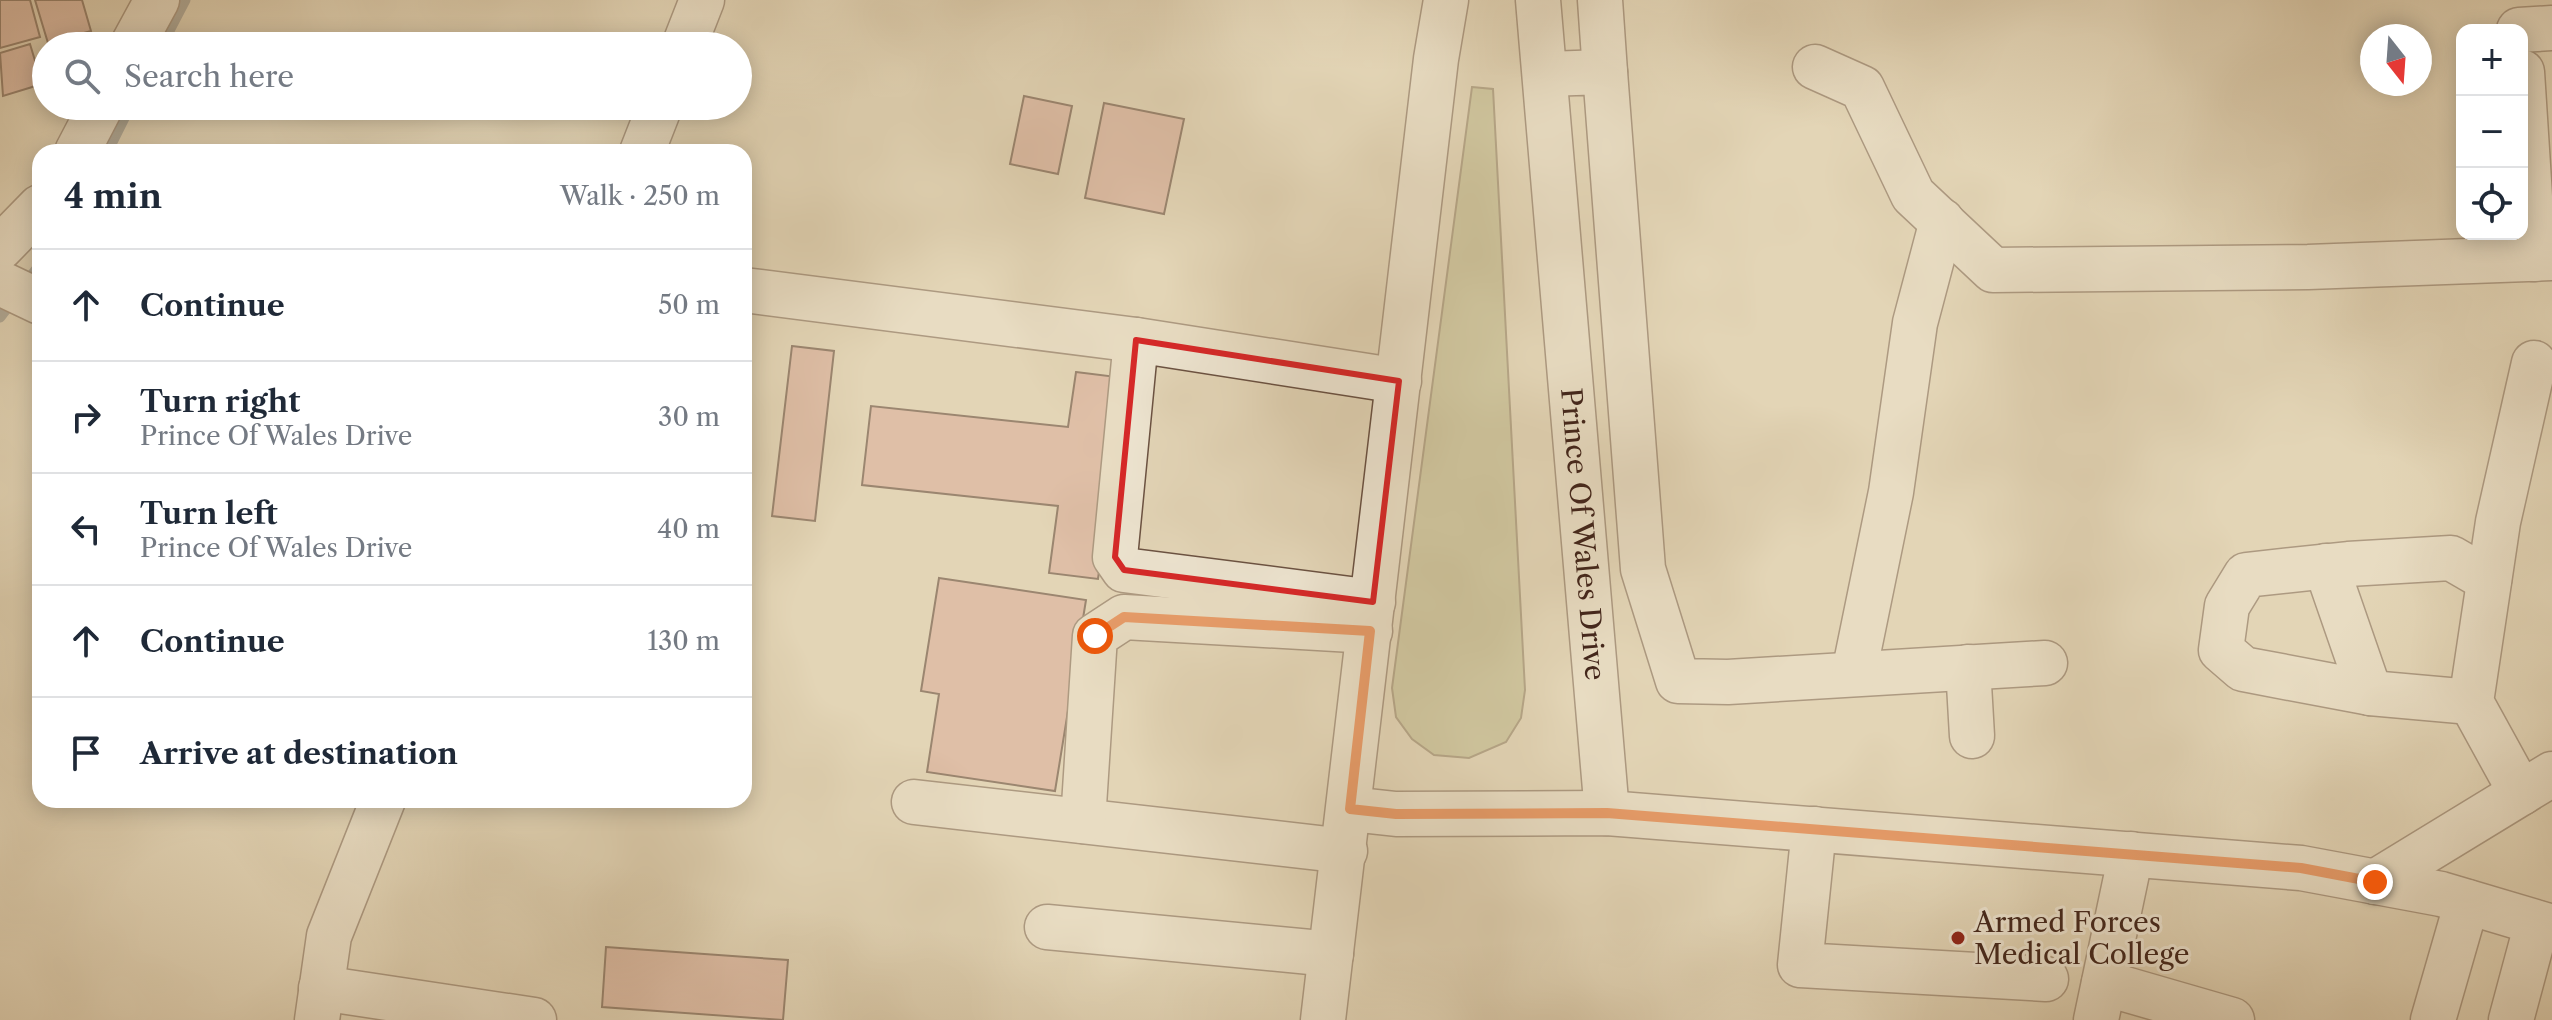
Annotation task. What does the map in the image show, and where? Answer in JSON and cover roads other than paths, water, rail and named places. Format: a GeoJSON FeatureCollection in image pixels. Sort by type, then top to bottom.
{"type":"FeatureCollection","features":[{"type":"Feature","properties":{"kind":"street"},"geometry":{"type":"LineString","coordinates":[[140,32],[157,0]]}},
{"type":"Feature","properties":{"kind":"street"},"geometry":{"type":"LineString","coordinates":[[689,32],[702,0]]}},
{"type":"Feature","properties":{"kind":"street"},"geometry":{"type":"LineString","coordinates":[[1323,1020],[1446,0]]}},
{"type":"Feature","properties":{"kind":"street"},"geometry":{"type":"LineString","coordinates":[[1600,0],[1643,569],[1678,681],[1728,682],[2045,663]]}},
{"type":"Feature","properties":{"kind":"street","name":"Prince Of Wales Drive"},"geometry":{"type":"LineString","coordinates":[[1536,1],[1546,74],[1607,813]]}},
{"type":"Feature","properties":{"kind":"street"},"geometry":{"type":"LineString","coordinates":[[2528,29],[2552,28]]}},
{"type":"Feature","properties":{"kind":"street"},"geometry":{"type":"LineString","coordinates":[[1815,67],[1862,88],[1913,195],[1993,270],[2308,267],[2543,258],[2525,96]]}},
{"type":"Feature","properties":{"kind":"street"},"geometry":{"type":"LineString","coordinates":[[1546,74],[1605,72]]}},
{"type":"Feature","properties":{"kind":"street"},"geometry":{"type":"LineString","coordinates":[[81,144],[94,120]]}},
{"type":"Feature","properties":{"kind":"street"},"geometry":{"type":"LineString","coordinates":[[645,144],[655,120]]}},
{"type":"Feature","properties":{"kind":"street"},"geometry":{"type":"LineString","coordinates":[[0,248],[32,215]]}},
{"type":"Feature","properties":{"kind":"street"},"geometry":{"type":"LineString","coordinates":[[1854,673],[1891,492],[1915,323],[1942,221]]}},
{"type":"Feature","properties":{"kind":"street"},"geometry":{"type":"LineString","coordinates":[[0,283],[32,298]]}},
{"type":"Feature","properties":{"kind":"street"},"geometry":{"type":"LineString","coordinates":[[752,291],[1136,340],[1399,381]]}},
{"type":"Feature","properties":{"kind":"street"},"geometry":{"type":"LineString","coordinates":[[1136,340],[1115,557],[1124,570],[1372,617]]}},
{"type":"Feature","properties":{"kind":"street"},"geometry":{"type":"LineString","coordinates":[[2471,702],[2489,580],[2534,363]]}},
{"type":"Feature","properties":{"kind":"street"},"geometry":{"type":"LineString","coordinates":[[2375,882],[2537,783],[2471,702],[2370,693],[2243,669],[2221,650],[2227,606],[2246,575],[2326,566],[2451,558],[2489,580]]}},
{"type":"Feature","properties":{"kind":"street"},"geometry":{"type":"LineString","coordinates":[[2326,566],[2370,693]]}},
{"type":"Feature","properties":{"kind":"street"},"geometry":{"type":"LineString","coordinates":[[1083,821],[1095,636],[1124,617],[1372,617]]}},
{"type":"Feature","properties":{"kind":"street"},"geometry":{"type":"LineString","coordinates":[[1968,667],[1972,736]]}},
{"type":"Feature","properties":{"kind":"street"},"geometry":{"type":"LineString","coordinates":[[914,802],[1083,821],[1347,830],[1396,814],[1607,813],[2301,868],[2467,902],[2545,925],[2511,1020]]}},
{"type":"Feature","properties":{"kind":"street"},"geometry":{"type":"LineString","coordinates":[[380,808],[329,936],[319,1004],[534,1020]]}},
{"type":"Feature","properties":{"kind":"street"},"geometry":{"type":"LineString","coordinates":[[1814,829],[1800,965],[2046,979]]}},
{"type":"Feature","properties":{"kind":"street"},"geometry":{"type":"LineString","coordinates":[[2131,854],[2100,1001],[2232,1020]]}},
{"type":"Feature","properties":{"kind":"street"},"geometry":{"type":"LineString","coordinates":[[2433,1020],[2467,902]]}},
{"type":"Feature","properties":{"kind":"street"},"geometry":{"type":"LineString","coordinates":[[1047,927],[1331,954]]}},
{"type":"Feature","properties":{"kind":"waterway"},"geometry":{"type":"LineString","coordinates":[[168,32],[185,0]]}},
{"type":"Feature","properties":{"kind":"waterway"},"geometry":{"type":"LineString","coordinates":[[111,144],[123,120]]}},
{"type":"Feature","properties":{"kind":"waterway"},"geometry":{"type":"LineString","coordinates":[[26,283],[32,275]]}},
{"type":"Feature","properties":{"kind":"waterway"},"geometry":{"type":"LineString","coordinates":[[0,317],[13,300]]}},
{"type":"Feature","properties":{"kind":"place","name":"Armed Forces Medical College"},"geometry":{"type":"Point","coordinates":[1958,938]}}]}
